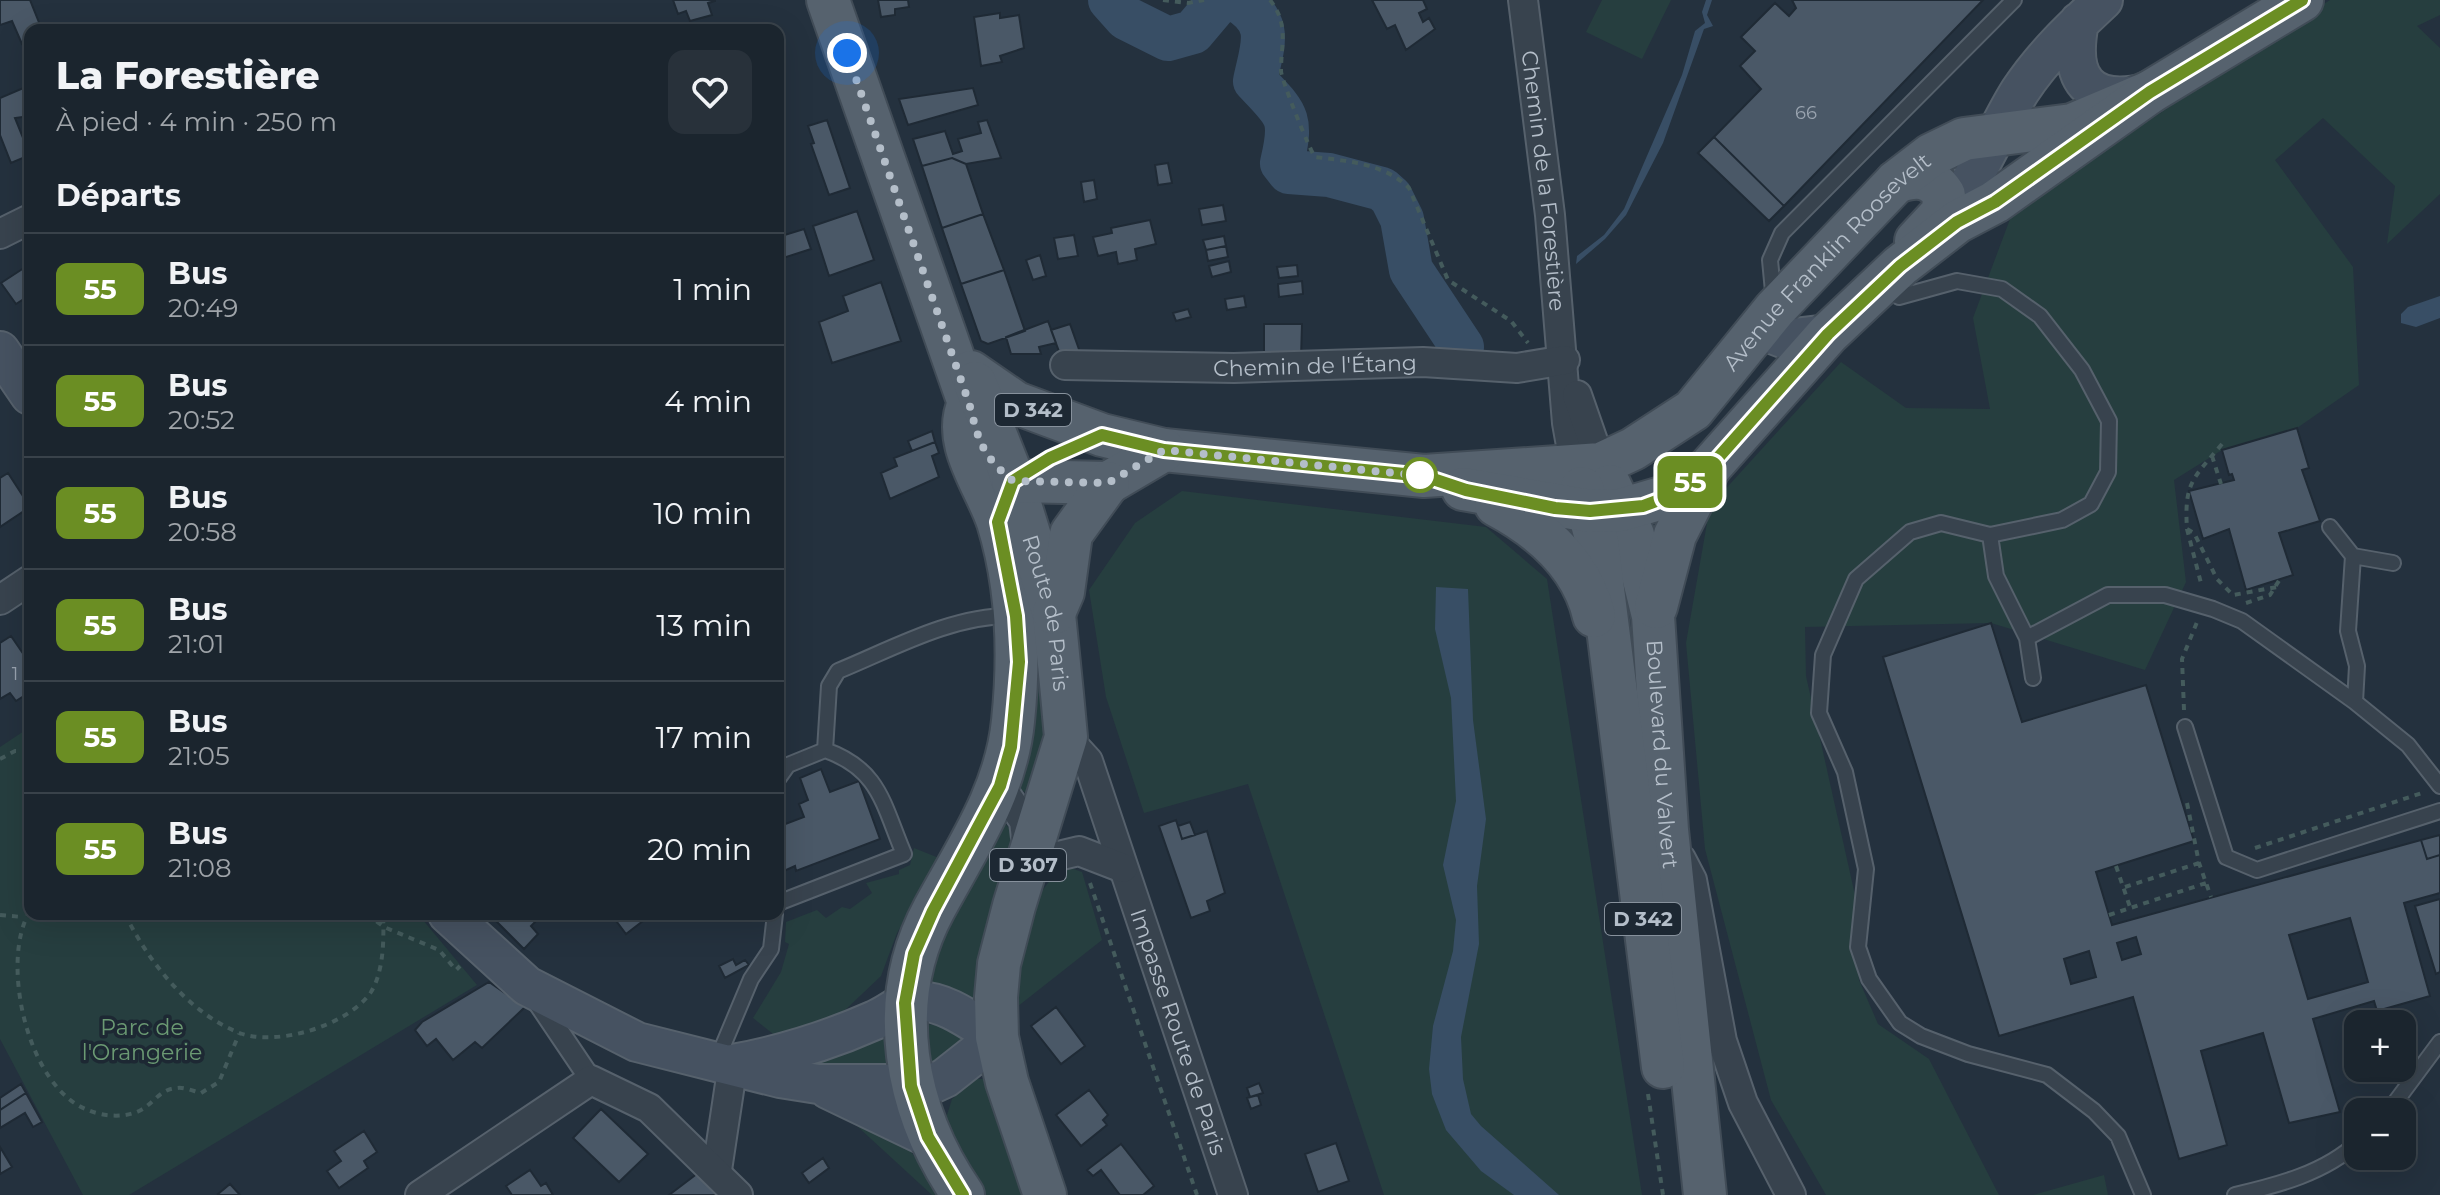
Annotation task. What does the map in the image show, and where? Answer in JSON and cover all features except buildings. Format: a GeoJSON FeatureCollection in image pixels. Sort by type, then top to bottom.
{"type":"FeatureCollection","features":[{"type":"Feature","properties":{"kind":"main road","name":"Route de Paris"},"geometry":{"type":"LineString","coordinates":[[828,0],[970,388]]}},
{"type":"Feature","properties":{"kind":"main road","name":"Route de Paris"},"geometry":{"type":"LineString","coordinates":[[841,0],[970,388],[963,417],[972,466],[1040,618],[1016,690],[1011,747],[1000,786],[933,911],[914,954],[905,1003],[911,1086],[928,1137],[963,1195]]}},
{"type":"Feature","properties":{"kind":"main road","name":"Avenue Franklin Roosevelt"},"geometry":{"type":"LineString","coordinates":[[1466,490],[1605,511],[1675,494],[1709,468],[1828,334],[1879,286],[1957,222],[1995,202],[2150,92],[2302,0]]}},
{"type":"Feature","properties":{"kind":"main road"},"geometry":{"type":"LineString","coordinates":[[1771,314],[1772,334],[1785,339],[1828,334],[1850,304],[1959,200],[1981,136],[2018,94],[2083,7]]}},
{"type":"Feature","properties":{"kind":"main road"},"geometry":{"type":"LineString","coordinates":[[2083,7],[2074,63],[2086,84],[2103,95],[2119,99],[2150,92]]}},
{"type":"Feature","properties":{"kind":"main road","name":"Avenue Franklin Roosevelt"},"geometry":{"type":"LineString","coordinates":[[1424,476],[1588,466],[1623,454],[1693,410],[1771,314],[1896,182],[1938,149],[1981,136],[2072,125],[2150,92]]}},
{"type":"Feature","properties":{"kind":"main road"},"geometry":{"type":"LineString","coordinates":[[1896,182],[1921,176],[1941,190],[1943,212],[1934,225]]}},
{"type":"Feature","properties":{"kind":"main road"},"geometry":{"type":"LineString","coordinates":[[0,351],[24,386]]}},
{"type":"Feature","properties":{"kind":"main road","name":"D 342"},"geometry":{"type":"LineString","coordinates":[[970,388],[1102,435],[1164,450],[1424,476],[1466,490],[1527,523],[1554,544],[1577,574],[1593,611],[1619,738]]}},
{"type":"Feature","properties":{"kind":"main road","name":"D 342"},"geometry":{"type":"LineString","coordinates":[[970,388],[984,454],[1013,481]]}},
{"type":"Feature","properties":{"kind":"main road"},"geometry":{"type":"LineString","coordinates":[[998,522],[1013,481],[1050,458],[1102,435]]}},
{"type":"Feature","properties":{"kind":"main road"},"geometry":{"type":"LineString","coordinates":[[1040,618],[1063,592],[1071,534],[1108,483],[1164,450]]}},
{"type":"Feature","properties":{"kind":"main road","name":"Chemin de la Forestière"},"geometry":{"type":"LineString","coordinates":[[1588,466],[1605,511]]}},
{"type":"Feature","properties":{"kind":"main road"},"geometry":{"type":"LineString","coordinates":[[1653,616],[1675,535],[1709,468]]}},
{"type":"Feature","properties":{"kind":"main road","name":"Route de Paris"},"geometry":{"type":"LineString","coordinates":[[1013,481],[1066,737],[999,964],[997,1037],[1019,1121],[1045,1195]]}},
{"type":"Feature","properties":{"kind":"main road"},"geometry":{"type":"LineString","coordinates":[[1013,481],[1108,483]]}},
{"type":"Feature","properties":{"kind":"main road","name":"Boulevard du Valvert"},"geometry":{"type":"LineString","coordinates":[[1605,511],[1638,551],[1653,616],[1667,830],[1705,1195]]}},
{"type":"Feature","properties":{"kind":"main road","name":"Boulevard du Valvert"},"geometry":{"type":"LineString","coordinates":[[1605,511],[1619,738],[1679,1195]]}},
{"type":"Feature","properties":{"kind":"main road"},"geometry":{"type":"LineString","coordinates":[[454,920],[527,986],[637,1042],[780,1078],[818,1084],[911,1086],[945,1078],[997,1037],[953,1010],[921,1001],[905,1003],[876,1020],[779,1055],[725,1062]]}},
{"type":"Feature","properties":{"kind":"main road"},"geometry":{"type":"LineString","coordinates":[[818,1084],[928,1137]]}},
{"type":"Feature","properties":{"kind":"street","name":"Chemin de la Forestière"},"geometry":{"type":"LineString","coordinates":[[1523,0],[1552,361],[1588,466]]}},
{"type":"Feature","properties":{"kind":"street"},"geometry":{"type":"LineString","coordinates":[[0,234],[24,222]]}},
{"type":"Feature","properties":{"kind":"street","name":"Chemin de l'Étang"},"geometry":{"type":"LineString","coordinates":[[1065,365],[1234,368],[1423,362],[1517,368],[1552,361]]}},
{"type":"Feature","properties":{"kind":"street"},"geometry":{"type":"LineString","coordinates":[[0,600],[24,584]]}},
{"type":"Feature","properties":{"kind":"street","name":"Impasse Route de Paris"},"geometry":{"type":"LineString","coordinates":[[1066,737],[1088,761],[1233,1195]]}},
{"type":"Feature","properties":{"kind":"street"},"geometry":{"type":"LineString","coordinates":[[1000,786],[1024,821],[1029,863],[1068,851],[1079,851],[1123,868]]}},
{"type":"Feature","properties":{"kind":"street"},"geometry":{"type":"LineString","coordinates":[[1667,830],[1692,880],[1722,1041],[1743,1103],[1791,1195]]}},
{"type":"Feature","properties":{"kind":"street"},"geometry":{"type":"LineString","coordinates":[[1649,959],[1722,1041]]}},
{"type":"Feature","properties":{"kind":"street"},"geometry":{"type":"LineString","coordinates":[[527,986],[591,1080],[649,1108],[717,1170],[738,1195]]}},
{"type":"Feature","properties":{"kind":"street"},"geometry":{"type":"LineString","coordinates":[[717,1170],[725,1062]]}},
{"type":"Feature","properties":{"kind":"street"},"geometry":{"type":"LineString","coordinates":[[420,1195],[591,1080]]}},
{"type":"Feature","properties":{"kind":"lane"},"geometry":{"type":"LineString","coordinates":[[1771,314],[1770,260],[1782,233],[2014,0]]}},
{"type":"Feature","properties":{"kind":"lane"},"geometry":{"type":"LineString","coordinates":[[1879,286],[1899,297],[1957,281],[2002,289],[2040,316],[2082,370],[2109,421],[2108,472],[2091,504],[2062,520],[1990,535],[1941,523],[1910,532],[1856,579],[1823,655],[1819,713],[1845,772],[1866,869],[1858,947],[1869,979],[1900,1023],[1921,1036],[1968,1054],[2047,1075],[2094,1111],[2118,1136],[2143,1195]]}},
{"type":"Feature","properties":{"kind":"lane"},"geometry":{"type":"LineString","coordinates":[[2330,527],[2353,556],[2393,563]]}},
{"type":"Feature","properties":{"kind":"lane"},"geometry":{"type":"LineString","coordinates":[[1990,535],[1996,576],[2027,638],[2033,678]]}},
{"type":"Feature","properties":{"kind":"lane"},"geometry":{"type":"LineString","coordinates":[[2353,556],[2348,631],[2357,666],[2355,702]]}},
{"type":"Feature","properties":{"kind":"lane"},"geometry":{"type":"LineString","coordinates":[[2027,638],[2108,595],[2165,595],[2242,621],[2355,702],[2408,745],[2433,789]]}},
{"type":"Feature","properties":{"kind":"lane"},"geometry":{"type":"LineString","coordinates":[[825,750],[829,686],[838,671],[951,625],[987,616],[1040,618]]}},
{"type":"Feature","properties":{"kind":"lane"},"geometry":{"type":"LineString","coordinates":[[2185,727],[2226,857],[2257,870],[2440,811]]}},
{"type":"Feature","properties":{"kind":"lane"},"geometry":{"type":"LineString","coordinates":[[784,771],[788,765],[825,750],[851,759],[874,782],[904,854],[784,901]]}},
{"type":"Feature","properties":{"kind":"lane"},"geometry":{"type":"LineString","coordinates":[[725,1062],[751,979],[771,949],[774,920]]}},
{"type":"Feature","properties":{"kind":"lane"},"geometry":{"type":"LineString","coordinates":[[2398,1098],[2440,1042]]}},
{"type":"Feature","properties":{"kind":"lane"},"geometry":{"type":"LineString","coordinates":[[2235,1195],[2286,1183],[2344,1154]]}},
{"type":"Feature","properties":{"kind":"path"},"geometry":{"type":"LineString","coordinates":[[1163,0],[1188,3],[1204,0]]}},
{"type":"Feature","properties":{"kind":"path"},"geometry":{"type":"LineString","coordinates":[[1270,0],[1277,9],[1284,31],[1281,67],[1284,86],[1302,121],[1310,152],[1315,157],[1378,168],[1401,180],[1409,188],[1448,280],[1511,321],[1552,361]]}},
{"type":"Feature","properties":{"kind":"path"},"geometry":{"type":"LineString","coordinates":[[2201,578],[2187,529],[2185,500],[2189,484],[2222,444]]}},
{"type":"Feature","properties":{"kind":"path"},"geometry":{"type":"LineString","coordinates":[[2212,456],[2221,484]]}},
{"type":"Feature","properties":{"kind":"path"},"geometry":{"type":"LineString","coordinates":[[2187,529],[2194,533],[2217,579],[2233,595],[2277,587]]}},
{"type":"Feature","properties":{"kind":"path"},"geometry":{"type":"LineString","coordinates":[[2270,595],[2280,579]]}},
{"type":"Feature","properties":{"kind":"path"},"geometry":{"type":"LineString","coordinates":[[0,759],[15,751],[24,751]]}},
{"type":"Feature","properties":{"kind":"path"},"geometry":{"type":"LineString","coordinates":[[2226,857],[2433,789]]}},
{"type":"Feature","properties":{"kind":"path"},"geometry":{"type":"LineString","coordinates":[[1079,851],[1197,1195]]}},
{"type":"Feature","properties":{"kind":"path"},"geometry":{"type":"LineString","coordinates":[[2125,887],[2199,863]]}},
{"type":"Feature","properties":{"kind":"path"},"geometry":{"type":"LineString","coordinates":[[2116,866],[2130,907]]}},
{"type":"Feature","properties":{"kind":"path"},"geometry":{"type":"LineString","coordinates":[[2109,915],[2206,883]]}},
{"type":"Feature","properties":{"kind":"path"},"geometry":{"type":"LineString","coordinates":[[0,915],[22,917],[16,929]]}},
{"type":"Feature","properties":{"kind":"path"},"geometry":{"type":"LineString","coordinates":[[128,920],[140,945],[167,979],[203,1012],[239,1034],[283,1036],[318,1029],[347,1014],[371,992],[381,962],[383,920]]}},
{"type":"Feature","properties":{"kind":"path"},"geometry":{"type":"LineString","coordinates":[[375,920],[384,927],[439,950],[456,970],[483,947]]}},
{"type":"Feature","properties":{"kind":"path"},"geometry":{"type":"LineString","coordinates":[[27,1054],[58,1091],[87,1110],[116,1116],[142,1110],[162,1091],[179,1087],[201,1093],[219,1082],[239,1034]]}},
{"type":"Feature","properties":{"kind":"green space"},"geometry":{"type":"Polygon","coordinates":[[[1602,0],[1671,0],[1642,59],[1586,32],[1602,0]]]}},
{"type":"Feature","properties":{"kind":"green space"},"geometry":{"type":"Polygon","coordinates":[[[2330,0],[2440,0],[2440,15],[2417,26],[2440,48],[2440,194],[2387,244],[2395,186],[2323,118],[2275,160],[2353,267],[2359,385],[2297,428],[2222,450],[2174,480],[2186,582],[2145,670],[1991,623],[1805,627],[1806,676],[1855,895],[1859,980],[1878,1024],[1929,1059],[1999,1195],[1826,1195],[1771,1100],[1705,849],[1686,643],[1710,506],[1841,362],[1906,408],[1990,409],[1973,318],[2013,211],[2330,0]]]}},
{"type":"Feature","properties":{"kind":"green space"},"geometry":{"type":"Polygon","coordinates":[[[1182,491],[1486,527],[1547,579],[1642,1195],[1384,1195],[1248,784],[1144,813],[1106,697],[1089,590],[1135,523],[1182,491]]]}},
{"type":"Feature","properties":{"kind":"green space"},"geometry":{"type":"Polygon","coordinates":[[[1037,655],[1045,692],[1047,726],[1041,759],[1029,795],[1020,789],[1018,782],[1037,655]]]}},
{"type":"Feature","properties":{"kind":"green space","name":"Parc de l'Orangerie"},"geometry":{"type":"Polygon","coordinates":[[[24,731],[24,920],[423,920],[477,985],[129,1195],[83,1195],[0,1039],[0,747],[24,731]]]}},
{"type":"Feature","properties":{"kind":"green space"},"geometry":{"type":"Polygon","coordinates":[[[1002,820],[1015,835],[987,926],[974,998],[971,1001],[923,988],[927,966],[1002,820]]]}},
{"type":"Feature","properties":{"kind":"green space"},"geometry":{"type":"Polygon","coordinates":[[[914,848],[939,858],[897,933],[881,976],[842,1013],[817,1026],[777,1037],[753,1018],[781,972],[789,944],[785,942],[786,922],[817,910],[826,918],[842,907],[850,909],[872,893],[866,883],[899,874],[899,870],[910,865],[914,848]]]}},
{"type":"Feature","properties":{"kind":"green space"},"geometry":{"type":"Polygon","coordinates":[[[1068,867],[1082,872],[1102,940],[1013,1010],[1022,952],[1033,910],[1053,877],[1068,867]]]}},
{"type":"Feature","properties":{"kind":"green space"},"geometry":{"type":"Polygon","coordinates":[[[920,1024],[939,1025],[964,1040],[932,1069],[920,1024]]]}},
{"type":"Feature","properties":{"kind":"green space"},"geometry":{"type":"Polygon","coordinates":[[[886,1029],[890,1070],[792,1069],[886,1029]]]}},
{"type":"Feature","properties":{"kind":"green space"},"geometry":{"type":"Polygon","coordinates":[[[977,1079],[986,1079],[1030,1195],[978,1195],[942,1131],[952,1099],[977,1079]]]}},
{"type":"Feature","properties":{"kind":"green space"},"geometry":{"type":"Polygon","coordinates":[[[860,1120],[903,1141],[943,1195],[932,1195],[858,1127],[860,1120]]]}},
{"type":"Feature","properties":{"kind":"green space"},"geometry":{"type":"Polygon","coordinates":[[[2104,1175],[2108,1195],[2033,1195],[2104,1175]]]}},
{"type":"Feature","properties":{"kind":"water"},"geometry":{"type":"Polygon","coordinates":[[[1706,0],[1712,0],[1707,15],[1713,26],[1704,29],[1663,143],[1626,215],[1605,239],[1576,264],[1577,256],[1604,235],[1624,209],[1682,75],[1695,31],[1705,23],[1702,12],[1706,0]]]}},
{"type":"Feature","properties":{"kind":"water"},"geometry":{"type":"Polygon","coordinates":[[[2440,296],[2440,318],[2416,327],[2401,323],[2401,314],[2408,307],[2440,296]]]}},
{"type":"Feature","properties":{"kind":"water"},"geometry":{"type":"Polygon","coordinates":[[[1436,587],[1468,589],[1473,720],[1486,819],[1477,886],[1479,944],[1461,1037],[1463,1079],[1471,1114],[1559,1195],[1514,1195],[1481,1171],[1446,1130],[1432,1094],[1429,1069],[1433,1026],[1453,951],[1456,920],[1443,865],[1456,801],[1451,698],[1435,629],[1436,587]]]}},
{"type":"Feature","properties":{"kind":"waterway"},"geometry":{"type":"LineString","coordinates":[[1110,0],[1126,18],[1168,39],[1193,32],[1220,0]]}},
{"type":"Feature","properties":{"kind":"waterway"},"geometry":{"type":"LineString","coordinates":[[1237,0],[1257,17],[1261,26],[1263,45],[1255,81],[1285,117],[1287,135],[1282,163],[1289,172],[1329,175],[1382,189],[1391,197],[1402,219],[1411,270],[1462,347]]}},
{"type":"Feature","properties":{"kind":"bus line","name":"55"},"geometry":{"type":"LineString","coordinates":[[963,1195],[928,1137],[911,1086],[905,1003],[914,954],[933,911],[1000,786],[1011,747],[1019,662],[1016,616],[998,522],[1013,481],[1050,458],[1102,435],[1164,450],[1424,476],[1466,490],[1555,508],[1590,511],[1643,506],[1675,494],[1709,468],[1828,334],[1900,266],[1957,222],[1995,202],[2048,161],[2150,92],[2302,0]]}},
{"type":"Feature","properties":{"kind":"route"},"geometry":{"type":"LineString","coordinates":[[847,53],[969,403],[979,445],[984,454],[1013,481],[1108,483],[1164,450],[1424,476],[1420,475]]}}]}
